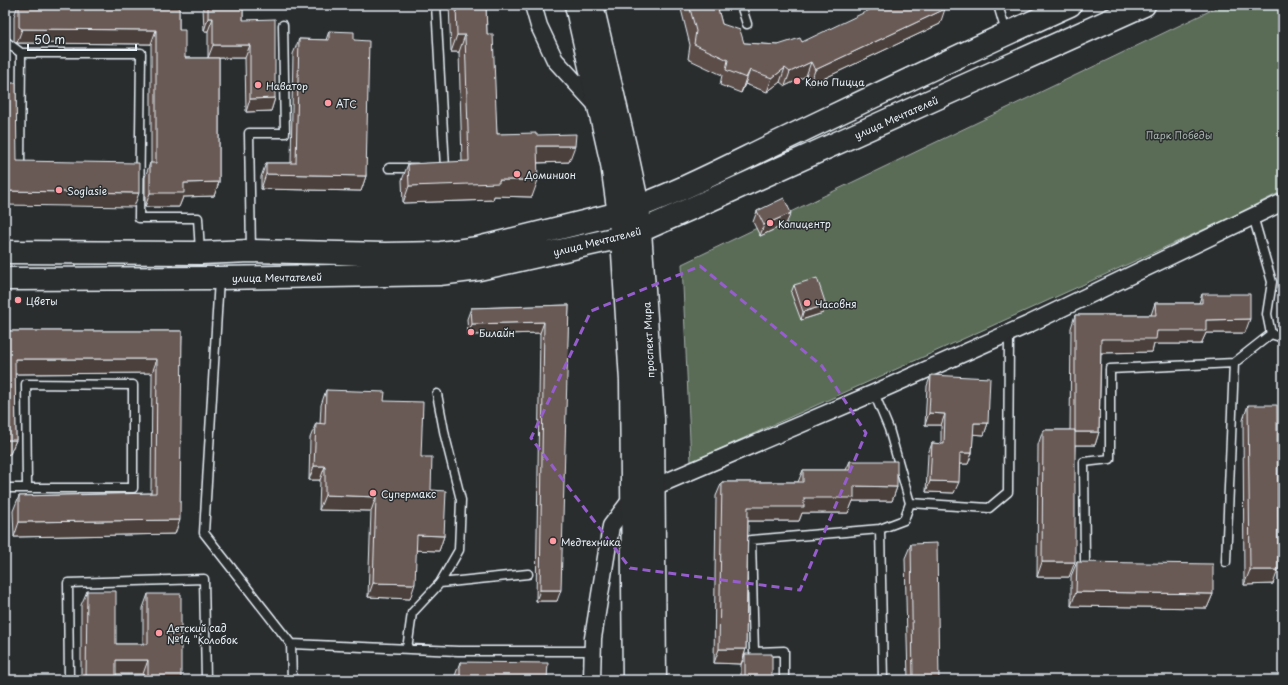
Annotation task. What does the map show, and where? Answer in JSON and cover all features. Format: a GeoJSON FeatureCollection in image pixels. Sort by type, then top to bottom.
{"type":"FeatureCollection","features":[{"type":"Feature","properties":{"kind":"street"},"geometry":{"type":"LineString","coordinates":[[533,5],[539,26],[555,60],[599,109]]}},
{"type":"Feature","properties":{"kind":"street","name":"проспект Мира"},"geometry":{"type":"LineString","coordinates":[[576,5],[612,164],[629,210]]}},
{"type":"Feature","properties":{"kind":"street","name":"проспект Мира"},"geometry":{"type":"LineString","coordinates":[[592,5],[628,159],[631,234],[653,419],[655,680]]}},
{"type":"Feature","properties":{"kind":"street"},"geometry":{"type":"LineString","coordinates":[[5,252],[200,253],[251,251],[385,254],[441,253],[478,248],[629,210],[698,180],[1006,33],[1070,5]]}},
{"type":"Feature","properties":{"kind":"street","name":"улица Мечтателей"},"geometry":{"type":"LineString","coordinates":[[5,279],[219,278],[439,274],[479,269],[631,234],[1144,5]]}},
{"type":"Feature","properties":{"kind":"street"},"geometry":{"type":"LineString","coordinates":[[654,487],[874,393],[1009,333],[1283,202]]}},
{"type":"Feature","properties":{"kind":"street","name":"проспект Мира"},"geometry":{"type":"LineString","coordinates":[[631,234],[634,680]]}},
{"type":"Feature","properties":{"kind":"street"},"geometry":{"type":"LineString","coordinates":[[592,680],[593,638],[612,526],[632,498]]}},
{"type":"Feature","properties":{"kind":"lane"},"geometry":{"type":"LineString","coordinates":[[389,168],[445,168],[436,5]]}},
{"type":"Feature","properties":{"kind":"lane"},"geometry":{"type":"LineString","coordinates":[[741,5],[747,24]]}},
{"type":"Feature","properties":{"kind":"lane"},"geometry":{"type":"LineString","coordinates":[[998,5],[1006,33]]}},
{"type":"Feature","properties":{"kind":"lane"},"geometry":{"type":"LineString","coordinates":[[251,251],[249,133],[285,133],[283,25]]}},
{"type":"Feature","properties":{"kind":"lane"},"geometry":{"type":"LineString","coordinates":[[5,41],[21,53],[142,53],[136,165],[139,218],[198,218],[200,253]]}},
{"type":"Feature","properties":{"kind":"lane"},"geometry":{"type":"LineString","coordinates":[[21,53],[20,167],[35,167]]}},
{"type":"Feature","properties":{"kind":"lane"},"geometry":{"type":"LineString","coordinates":[[1253,216],[1272,282],[1268,314],[1271,334]]}},
{"type":"Feature","properties":{"kind":"lane"},"geometry":{"type":"LineString","coordinates":[[219,278],[204,533],[291,644],[292,680]]}},
{"type":"Feature","properties":{"kind":"lane"},"geometry":{"type":"LineString","coordinates":[[910,503],[989,508],[1008,492],[1009,333]]}},
{"type":"Feature","properties":{"kind":"lane"},"geometry":{"type":"LineString","coordinates":[[1271,334],[1280,338],[1283,337]]}},
{"type":"Feature","properties":{"kind":"lane"},"geometry":{"type":"LineString","coordinates":[[1085,560],[1084,462],[1110,459],[1110,369],[1234,363],[1271,334]]}},
{"type":"Feature","properties":{"kind":"lane"},"geometry":{"type":"LineString","coordinates":[[1226,562],[1234,363]]}},
{"type":"Feature","properties":{"kind":"lane"},"geometry":{"type":"LineString","coordinates":[[5,488],[133,488],[133,385],[26,384],[27,487]]}},
{"type":"Feature","properties":{"kind":"lane"},"geometry":{"type":"LineString","coordinates":[[784,680],[784,651],[754,652],[751,540],[880,529],[904,520],[910,503],[889,428],[874,393]]}},
{"type":"Feature","properties":{"kind":"lane"},"geometry":{"type":"LineString","coordinates":[[407,649],[412,613],[440,583],[459,550],[461,500],[445,436],[437,394]]}},
{"type":"Feature","properties":{"kind":"lane"},"geometry":{"type":"LineString","coordinates":[[880,529],[883,680]]}},
{"type":"Feature","properties":{"kind":"lane"},"geometry":{"type":"LineString","coordinates":[[440,583],[528,574]]}},
{"type":"Feature","properties":{"kind":"lane"},"geometry":{"type":"LineString","coordinates":[[69,680],[68,583],[204,580],[206,680]]}},
{"type":"Feature","properties":{"kind":"lane"},"geometry":{"type":"LineString","coordinates":[[291,644],[458,651],[593,651]]}},
{"type":"Feature","properties":{"kind":"highlighted area"},"geometry":{"type":"Polygon","coordinates":[[[700,266],[822,366],[866,433],[800,590],[630,568],[531,438],[591,311],[700,266]]]}},
{"type":"Feature","properties":{"kind":"green space","name":"Парк Победы"},"geometry":{"type":"Polygon","coordinates":[[[1222,5],[1283,5],[1283,191],[1227,219],[691,462],[682,264],[1222,5]]]}},
{"type":"Feature","properties":{"kind":"building"},"geometry":{"type":"Polygon","coordinates":[[[19,5],[179,5],[179,30],[185,30],[185,58],[219,58],[219,182],[184,183],[184,193],[150,193],[150,163],[156,163],[156,30],[22,29],[19,27],[19,5]]]}},
{"type":"Feature","properties":{"kind":"building"},"geometry":{"type":"Polygon","coordinates":[[[208,5],[243,5],[243,20],[275,19],[275,98],[250,99],[250,45],[213,45],[213,18],[208,18],[208,5]]]}},
{"type":"Feature","properties":{"kind":"building"},"geometry":{"type":"Polygon","coordinates":[[[456,5],[486,5],[487,34],[493,34],[497,134],[576,134],[575,146],[537,146],[538,180],[499,180],[499,183],[409,186],[408,164],[469,161],[465,35],[457,35],[456,5]]]}},
{"type":"Feature","properties":{"kind":"building"},"geometry":{"type":"Polygon","coordinates":[[[689,5],[717,5],[722,24],[740,30],[744,43],[778,45],[800,38],[802,42],[880,5],[943,5],[945,9],[815,70],[811,62],[790,72],[785,68],[772,78],[750,70],[746,78],[726,70],[728,60],[694,44],[696,31],[689,5]]]}},
{"type":"Feature","properties":{"kind":"building","name":"АТС"},"geometry":{"type":"Polygon","coordinates":[[[329,31],[354,32],[354,40],[369,41],[366,176],[266,174],[266,163],[296,163],[299,39],[329,40],[329,31]]]}},
{"type":"Feature","properties":{"kind":"building"},"geometry":{"type":"Polygon","coordinates":[[[5,83],[16,83],[17,161],[139,163],[139,193],[5,191],[5,83]]]}},
{"type":"Feature","properties":{"kind":"building"},"geometry":{"type":"Polygon","coordinates":[[[784,198],[791,213],[764,225],[757,211],[784,198]]]}},
{"type":"Feature","properties":{"kind":"building","name":"Часовня"},"geometry":{"type":"Polygon","coordinates":[[[817,278],[826,305],[803,312],[794,285],[817,278]]]}},
{"type":"Feature","properties":{"kind":"building"},"geometry":{"type":"Polygon","coordinates":[[[1202,294],[1250,294],[1250,319],[1206,320],[1206,331],[1157,331],[1156,339],[1101,339],[1099,432],[1075,432],[1075,315],[1156,315],[1155,303],[1202,303],[1202,294]]]}},
{"type":"Feature","properties":{"kind":"building"},"geometry":{"type":"Polygon","coordinates":[[[569,305],[561,590],[540,590],[544,322],[472,324],[471,308],[569,305]]]}},
{"type":"Feature","properties":{"kind":"building"},"geometry":{"type":"Polygon","coordinates":[[[5,331],[182,331],[180,520],[19,522],[19,496],[156,493],[157,359],[15,359],[16,440],[5,440],[5,331]]]}},
{"type":"Feature","properties":{"kind":"building"},"geometry":{"type":"Polygon","coordinates":[[[931,375],[990,378],[988,423],[974,423],[972,453],[960,453],[959,482],[930,481],[932,443],[944,444],[945,414],[929,413],[931,375]]]}},
{"type":"Feature","properties":{"kind":"building","name":"Супермакс"},"geometry":{"type":"Polygon","coordinates":[[[326,390],[385,392],[384,401],[423,402],[421,457],[432,457],[431,490],[446,491],[444,536],[417,535],[415,584],[373,583],[376,497],[325,495],[325,466],[314,466],[316,423],[325,424],[326,390]]]}},
{"type":"Feature","properties":{"kind":"building"},"geometry":{"type":"Polygon","coordinates":[[[1248,405],[1277,405],[1278,570],[1250,570],[1248,405]]]}},
{"type":"Feature","properties":{"kind":"building"},"geometry":{"type":"Polygon","coordinates":[[[1043,430],[1075,430],[1075,562],[1042,562],[1043,430]]]}},
{"type":"Feature","properties":{"kind":"building"},"geometry":{"type":"Polygon","coordinates":[[[850,461],[897,461],[897,487],[854,486],[854,498],[804,498],[804,507],[748,507],[746,649],[719,649],[722,482],[803,482],[803,470],[850,470],[850,461]]]}},
{"type":"Feature","properties":{"kind":"building"},"geometry":{"type":"Polygon","coordinates":[[[937,543],[939,680],[913,680],[911,544],[937,543]]]}},
{"type":"Feature","properties":{"kind":"building"},"geometry":{"type":"Polygon","coordinates":[[[1077,562],[1213,564],[1213,594],[1076,592],[1077,562]]]}},
{"type":"Feature","properties":{"kind":"building","name":"Детский сад №14 \"Колобок"},"geometry":{"type":"Polygon","coordinates":[[[87,591],[116,591],[116,644],[148,644],[148,594],[181,594],[181,680],[148,680],[148,660],[116,660],[116,680],[86,680],[87,591]]]}},
{"type":"Feature","properties":{"kind":"building"},"geometry":{"type":"Polygon","coordinates":[[[745,654],[772,654],[772,680],[745,680],[745,654]]]}},
{"type":"Feature","properties":{"kind":"building"},"geometry":{"type":"Polygon","coordinates":[[[460,662],[548,663],[547,680],[460,680],[460,662]]]}},
{"type":"Feature","properties":{"kind":"place","name":"Коно Пицца"},"geometry":{"type":"Point","coordinates":[797,81]}},
{"type":"Feature","properties":{"kind":"place","name":"Наватор"},"geometry":{"type":"Point","coordinates":[258,85]}},
{"type":"Feature","properties":{"kind":"place","name":"АТС"},"geometry":{"type":"Point","coordinates":[328,103]}},
{"type":"Feature","properties":{"kind":"place","name":"Доминион"},"geometry":{"type":"Point","coordinates":[517,174]}},
{"type":"Feature","properties":{"kind":"place","name":"Soglasie"},"geometry":{"type":"Point","coordinates":[59,190]}},
{"type":"Feature","properties":{"kind":"place","name":"Копицентр"},"geometry":{"type":"Point","coordinates":[770,223]}},
{"type":"Feature","properties":{"kind":"place","name":"Цветы"},"geometry":{"type":"Point","coordinates":[18,300]}},
{"type":"Feature","properties":{"kind":"place","name":"Часовня"},"geometry":{"type":"Point","coordinates":[807,303]}},
{"type":"Feature","properties":{"kind":"place","name":"Билайн"},"geometry":{"type":"Point","coordinates":[471,332]}},
{"type":"Feature","properties":{"kind":"place","name":"Супермакс"},"geometry":{"type":"Point","coordinates":[373,493]}},
{"type":"Feature","properties":{"kind":"place","name":"Медтехника"},"geometry":{"type":"Point","coordinates":[553,541]}},
{"type":"Feature","properties":{"kind":"place","name":"Детский сад №14 \"Колобок"},"geometry":{"type":"Point","coordinates":[159,633]}}]}
